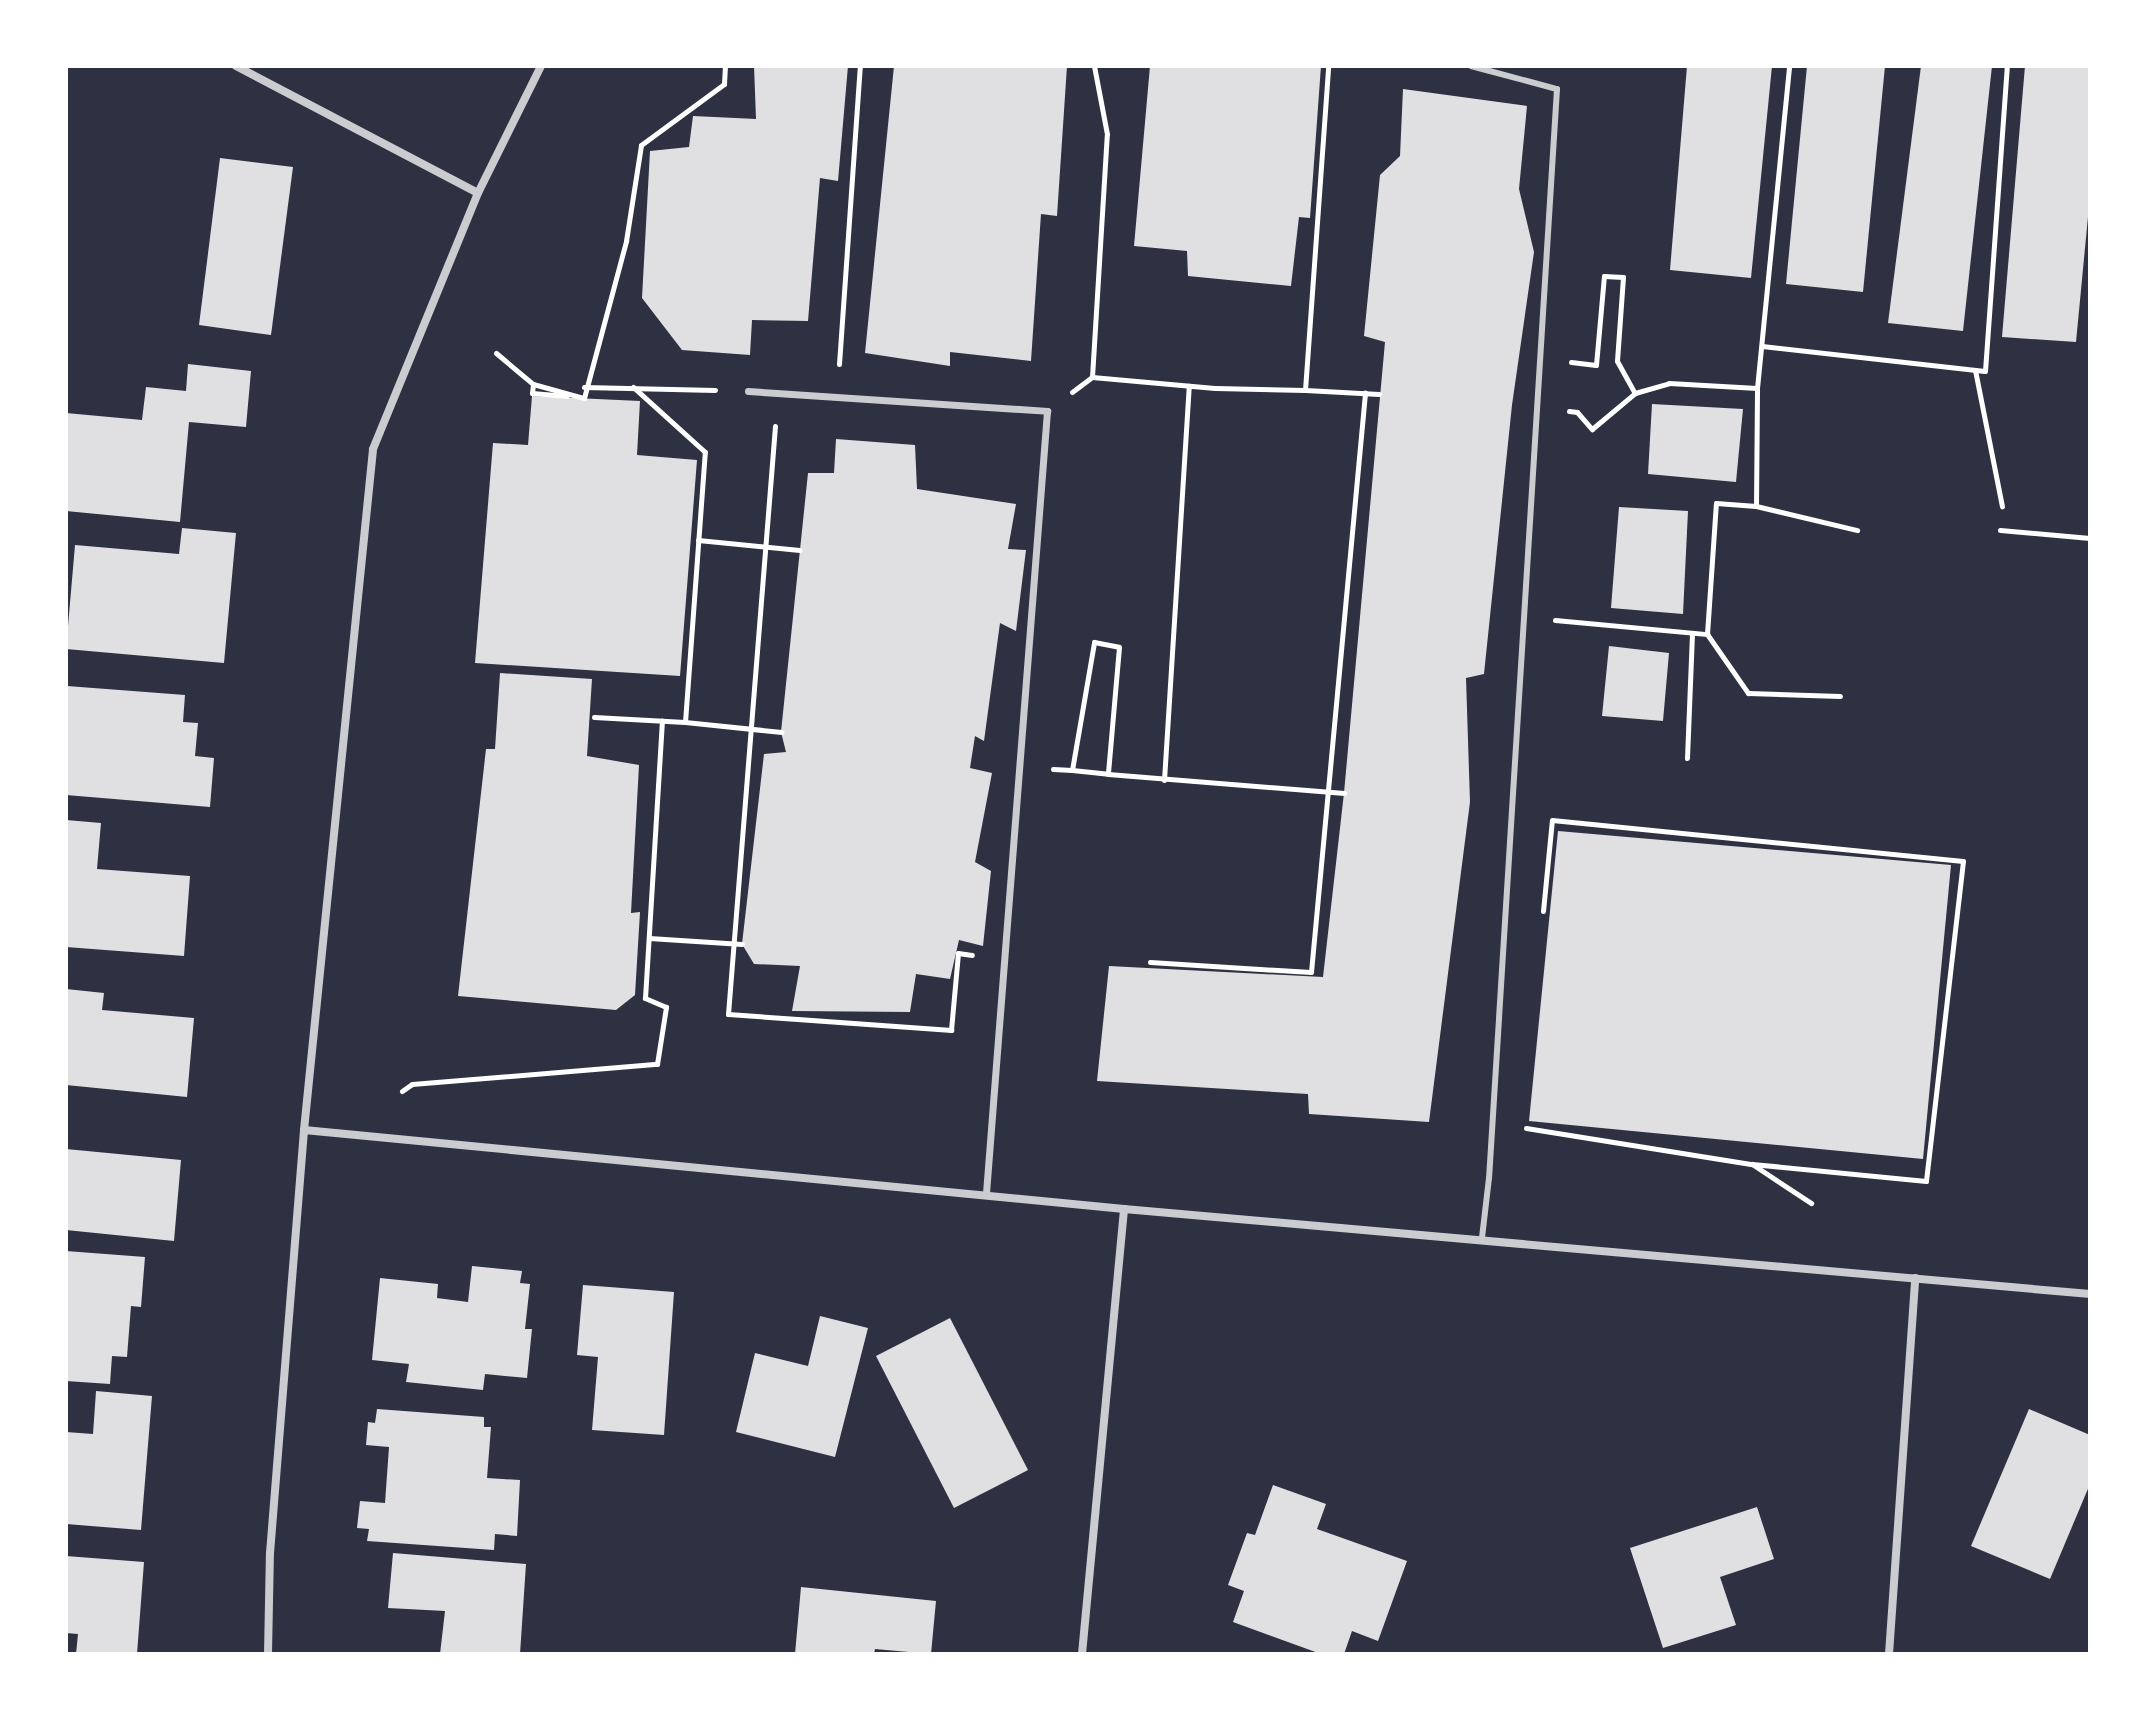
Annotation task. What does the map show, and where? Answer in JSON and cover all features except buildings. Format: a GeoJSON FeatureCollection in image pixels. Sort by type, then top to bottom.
{"type":"FeatureCollection","features":[{"type":"Feature","properties":{"kind":"street"},"geometry":{"type":"LineString","coordinates":[[236,66],[478,193]]}},
{"type":"Feature","properties":{"kind":"street"},"geometry":{"type":"LineString","coordinates":[[268,1654],[270,1553],[304,1130],[373,449],[478,193],[541,66]]}},
{"type":"Feature","properties":{"kind":"street"},"geometry":{"type":"LineString","coordinates":[[748,391],[1047,411],[986,1193]]}},
{"type":"Feature","properties":{"kind":"street"},"geometry":{"type":"LineString","coordinates":[[304,1130],[986,1193],[1124,1209],[1482,1238],[2090,1294]]}},
{"type":"Feature","properties":{"kind":"street"},"geometry":{"type":"LineString","coordinates":[[1082,1654],[1124,1209]]}},
{"type":"Feature","properties":{"kind":"street"},"geometry":{"type":"LineString","coordinates":[[1889,1654],[1915,1278]]}},
{"type":"Feature","properties":{"kind":"lane"},"geometry":{"type":"LineString","coordinates":[[1471,66],[1557,89],[1489,1178],[1482,1238]]}},
{"type":"Feature","properties":{"kind":"path"},"geometry":{"type":"LineString","coordinates":[[496,353],[533,384],[532,393],[584,398],[584,387],[626,241],[641,145],[724,84],[725,66]]}},
{"type":"Feature","properties":{"kind":"path"},"geometry":{"type":"LineString","coordinates":[[837,396],[860,66]]}},
{"type":"Feature","properties":{"kind":"path"},"geometry":{"type":"LineString","coordinates":[[1094,66],[1107,134],[1092,377],[1189,386],[1379,394]]}},
{"type":"Feature","properties":{"kind":"path"},"geometry":{"type":"LineString","coordinates":[[1305,390],[1328,66]]}},
{"type":"Feature","properties":{"kind":"path"},"geometry":{"type":"LineString","coordinates":[[1756,506],[1757,388],[1789,66]]}},
{"type":"Feature","properties":{"kind":"path"},"geometry":{"type":"LineString","coordinates":[[1762,346],[1985,371],[2007,66]]}},
{"type":"Feature","properties":{"kind":"path"},"geometry":{"type":"LineString","coordinates":[[1562,360],[1596,365],[1604,276],[1623,277],[1617,361],[1635,393]]}},
{"type":"Feature","properties":{"kind":"path"},"geometry":{"type":"LineString","coordinates":[[1975,370],[2002,506]]}},
{"type":"Feature","properties":{"kind":"path"},"geometry":{"type":"LineString","coordinates":[[1577,412],[1592,429],[1635,393],[1669,383],[1757,388]]}},
{"type":"Feature","properties":{"kind":"path"},"geometry":{"type":"LineString","coordinates":[[1164,780],[1189,386]]}},
{"type":"Feature","properties":{"kind":"path"},"geometry":{"type":"LineString","coordinates":[[584,387],[748,391]]}},
{"type":"Feature","properties":{"kind":"path"},"geometry":{"type":"LineString","coordinates":[[633,387],[705,452],[685,722]]}},
{"type":"Feature","properties":{"kind":"path"},"geometry":{"type":"LineString","coordinates":[[778,393],[728,1014],[951,1030],[958,953],[1006,960]]}},
{"type":"Feature","properties":{"kind":"path"},"geometry":{"type":"LineString","coordinates":[[1150,962],[1311,972],[1365,393]]}},
{"type":"Feature","properties":{"kind":"path"},"geometry":{"type":"LineString","coordinates":[[1840,696],[1748,693],[1707,634],[1716,503],[1756,506],[1857,530]]}},
{"type":"Feature","properties":{"kind":"path"},"geometry":{"type":"LineString","coordinates":[[2000,530],[2090,538]]}},
{"type":"Feature","properties":{"kind":"path"},"geometry":{"type":"LineString","coordinates":[[698,540],[800,550]]}},
{"type":"Feature","properties":{"kind":"path"},"geometry":{"type":"LineString","coordinates":[[1555,620],[1707,634]]}},
{"type":"Feature","properties":{"kind":"path"},"geometry":{"type":"LineString","coordinates":[[1687,758],[1692,634]]}},
{"type":"Feature","properties":{"kind":"path"},"geometry":{"type":"LineString","coordinates":[[1072,770],[1094,642],[1119,647],[1108,774]]}},
{"type":"Feature","properties":{"kind":"path"},"geometry":{"type":"LineString","coordinates":[[594,717],[781,732]]}},
{"type":"Feature","properties":{"kind":"path"},"geometry":{"type":"LineString","coordinates":[[402,1091],[412,1084],[657,1064],[666,1007],[645,998],[662,721]]}},
{"type":"Feature","properties":{"kind":"path"},"geometry":{"type":"LineString","coordinates":[[1021,766],[1344,793]]}},
{"type":"Feature","properties":{"kind":"path"},"geometry":{"type":"LineString","coordinates":[[1521,1127],[1752,1164],[1926,1181],[1963,861],[1552,820],[1543,912]]}},
{"type":"Feature","properties":{"kind":"path"},"geometry":{"type":"LineString","coordinates":[[649,938],[742,944]]}},
{"type":"Feature","properties":{"kind":"path"},"geometry":{"type":"LineString","coordinates":[[1752,1164],[1811,1203]]}}]}
